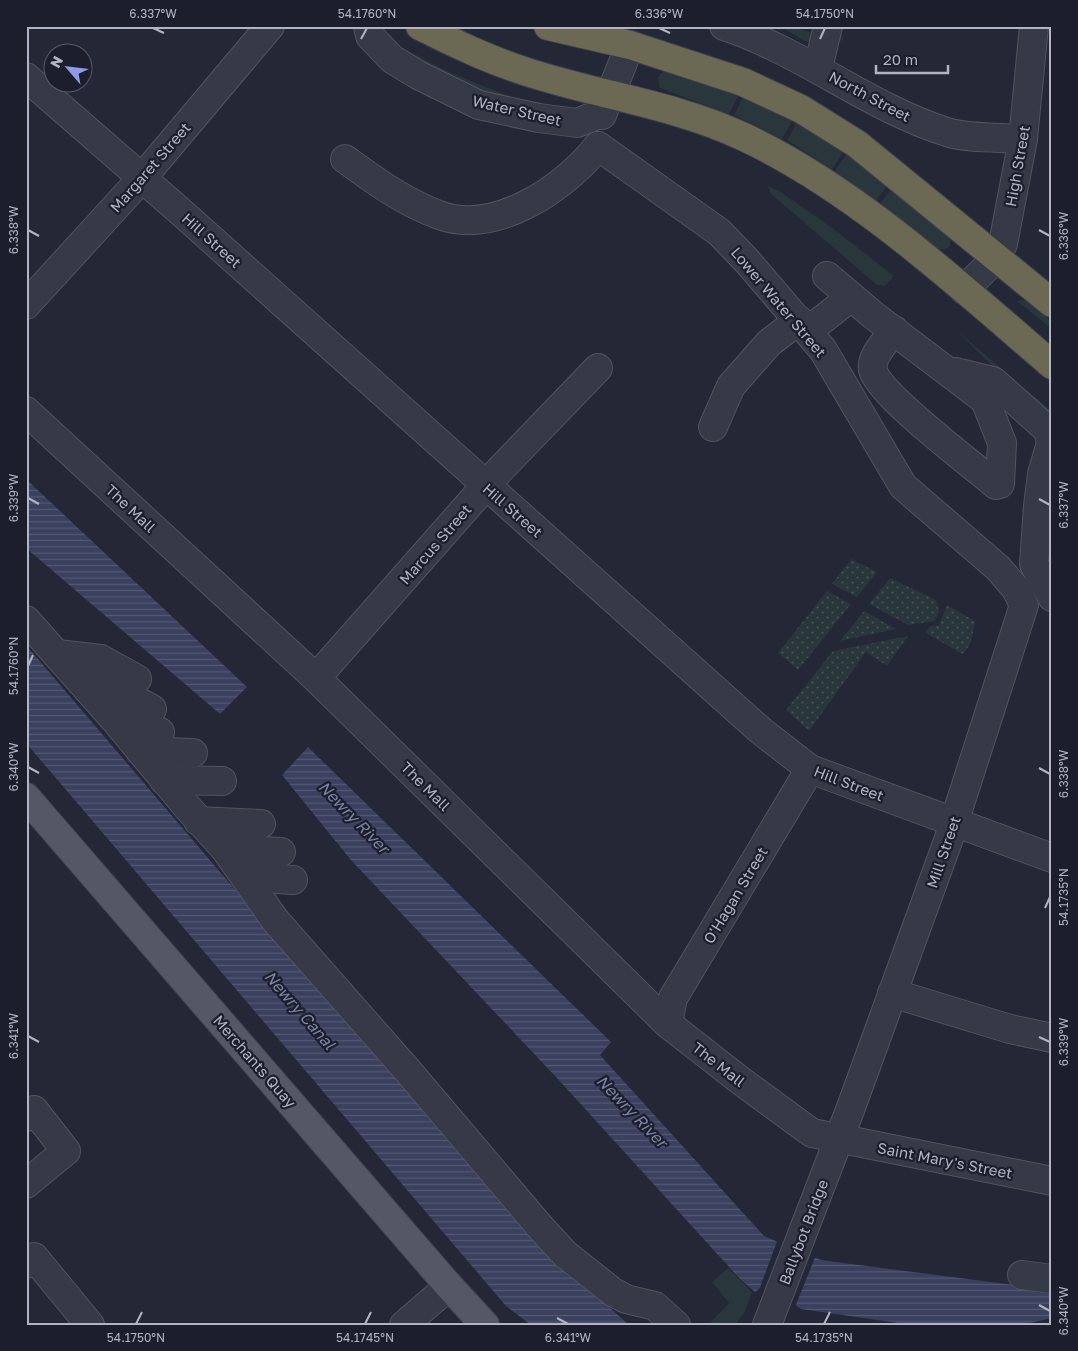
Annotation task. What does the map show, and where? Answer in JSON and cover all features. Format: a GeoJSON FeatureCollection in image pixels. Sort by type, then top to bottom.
{"type":"FeatureCollection","features":[{"type":"Feature","properties":{"kind":"highway"},"geometry":{"type":"LineString","coordinates":[[420,26],[469,50],[607,104],[698,119],[745,137],[830,186],[964,290],[1052,366]]}},
{"type":"Feature","properties":{"kind":"highway"},"geometry":{"type":"LineString","coordinates":[[548,26],[630,45],[742,82],[801,109],[857,144],[1052,304]]}},
{"type":"Feature","properties":{"kind":"main road","name":"Merchants Quay"},"geometry":{"type":"LineString","coordinates":[[26,797],[449,1286],[485,1325]]}},
{"type":"Feature","properties":{"kind":"street","name":"Margaret Street"},"geometry":{"type":"LineString","coordinates":[[26,305],[142,178],[270,26]]}},
{"type":"Feature","properties":{"kind":"street","name":"Water Street"},"geometry":{"type":"LineString","coordinates":[[368,26],[370,36],[392,59],[418,76],[479,105],[539,118],[576,123],[607,104]]}},
{"type":"Feature","properties":{"kind":"street","name":"North Street"},"geometry":{"type":"LineString","coordinates":[[724,26],[747,34],[818,68],[885,107],[950,133],[1023,139]]}},
{"type":"Feature","properties":{"kind":"street"},"geometry":{"type":"LineString","coordinates":[[818,68],[828,26]]}},
{"type":"Feature","properties":{"kind":"street","name":"High Street"},"geometry":{"type":"LineString","coordinates":[[964,290],[997,257],[1003,244],[1023,139],[1034,26]]}},
{"type":"Feature","properties":{"kind":"street"},"geometry":{"type":"LineString","coordinates":[[345,159],[394,195],[441,216],[468,220],[503,215],[542,197],[588,159],[598,146],[607,104],[630,45]]}},
{"type":"Feature","properties":{"kind":"street","name":"Hill Street"},"geometry":{"type":"LineString","coordinates":[[26,77],[142,178],[760,730],[810,769],[1052,858]]}},
{"type":"Feature","properties":{"kind":"street","name":"Lower Water Street"},"geometry":{"type":"LineString","coordinates":[[598,146],[718,232],[803,325],[823,350],[903,486],[998,568]]}},
{"type":"Feature","properties":{"kind":"street"},"geometry":{"type":"LineString","coordinates":[[827,276],[985,400],[1002,443],[1000,484],[996,484],[917,420],[880,383],[873,369],[876,354],[894,330]]}},
{"type":"Feature","properties":{"kind":"street"},"geometry":{"type":"LineString","coordinates":[[713,427],[730,386],[770,343],[852,297]]}},
{"type":"Feature","properties":{"kind":"street","name":"Marcus Street"},"geometry":{"type":"LineString","coordinates":[[316,678],[486,486],[598,368]]}},
{"type":"Feature","properties":{"kind":"street"},"geometry":{"type":"LineString","coordinates":[[945,369],[993,381],[1048,430],[1052,444],[1042,474],[1043,507],[1034,564],[1052,597]]}},
{"type":"Feature","properties":{"kind":"street","name":"The Mall"},"geometry":{"type":"LineString","coordinates":[[26,410],[316,678],[668,1024],[812,1133],[839,1140]]}},
{"type":"Feature","properties":{"kind":"street","name":"Mill Street"},"geometry":{"type":"LineString","coordinates":[[839,1140],[954,823],[1024,605],[1016,589],[998,568]]}},
{"type":"Feature","properties":{"kind":"street"},"geometry":{"type":"LineString","coordinates":[[26,620],[101,704],[199,821],[275,920],[565,1254],[613,1292],[626,1299],[655,1306],[676,1325]]}},
{"type":"Feature","properties":{"kind":"street"},"geometry":{"type":"LineString","coordinates":[[57,654],[101,659],[137,679]]}},
{"type":"Feature","properties":{"kind":"street"},"geometry":{"type":"LineString","coordinates":[[80,680],[115,689],[156,720],[101,704]]}},
{"type":"Feature","properties":{"kind":"street","name":"O'Hagan Street"},"geometry":{"type":"LineString","coordinates":[[668,1024],[673,998],[810,769]]}},
{"type":"Feature","properties":{"kind":"street"},"geometry":{"type":"LineString","coordinates":[[199,821],[254,824]]}},
{"type":"Feature","properties":{"kind":"street"},"geometry":{"type":"LineString","coordinates":[[199,821],[254,824]]}},
{"type":"Feature","properties":{"kind":"street"},"geometry":{"type":"LineString","coordinates":[[199,821],[254,824]]}},
{"type":"Feature","properties":{"kind":"street"},"geometry":{"type":"LineString","coordinates":[[199,821],[254,824]]}},
{"type":"Feature","properties":{"kind":"street"},"geometry":{"type":"LineString","coordinates":[[199,821],[254,824]]}},
{"type":"Feature","properties":{"kind":"street"},"geometry":{"type":"LineString","coordinates":[[892,993],[1010,1029],[1052,1038]]}},
{"type":"Feature","properties":{"kind":"street"},"geometry":{"type":"LineString","coordinates":[[26,1117],[34,1110],[66,1151],[26,1184]]}},
{"type":"Feature","properties":{"kind":"street","name":"Saint Mary's Street"},"geometry":{"type":"LineString","coordinates":[[839,1140],[1052,1181]]}},
{"type":"Feature","properties":{"kind":"street","name":"Ballybot Bridge"},"geometry":{"type":"LineString","coordinates":[[767,1325],[839,1140]]}},
{"type":"Feature","properties":{"kind":"street"},"geometry":{"type":"LineString","coordinates":[[26,1264],[34,1257],[90,1325]]}},
{"type":"Feature","properties":{"kind":"street"},"geometry":{"type":"LineString","coordinates":[[1022,1275],[1052,1279]]}},
{"type":"Feature","properties":{"kind":"street"},"geometry":{"type":"LineString","coordinates":[[404,1325],[449,1286]]}},
{"type":"Feature","properties":{"kind":"shaded area"},"geometry":{"type":"Polygon","coordinates":[[[779,26],[827,35],[842,33],[843,40],[816,45],[779,26]]]}},
{"type":"Feature","properties":{"kind":"shaded area"},"geometry":{"type":"Polygon","coordinates":[[[385,39],[449,72],[526,103],[458,85],[385,39]]]}},
{"type":"Feature","properties":{"kind":"shaded area"},"geometry":{"type":"Polygon","coordinates":[[[670,69],[739,94],[729,114],[660,88],[658,78],[660,74],[670,69]]]}},
{"type":"Feature","properties":{"kind":"shaded area"},"geometry":{"type":"Polygon","coordinates":[[[743,97],[792,121],[782,139],[734,115],[743,97]]]}},
{"type":"Feature","properties":{"kind":"shaded area"},"geometry":{"type":"Polygon","coordinates":[[[796,124],[844,151],[832,169],[787,140],[796,124]]]}},
{"type":"Feature","properties":{"kind":"shaded area"},"geometry":{"type":"Polygon","coordinates":[[[847,153],[889,184],[876,201],[835,171],[847,153]]]}},
{"type":"Feature","properties":{"kind":"shaded area"},"geometry":{"type":"Polygon","coordinates":[[[768,186],[779,191],[827,224],[894,276],[885,286],[877,285],[771,194],[768,186]]]}},
{"type":"Feature","properties":{"kind":"shaded area"},"geometry":{"type":"Polygon","coordinates":[[[892,188],[951,237],[950,246],[944,250],[932,247],[879,205],[892,188]]]}},
{"type":"Feature","properties":{"kind":"shaded area"},"geometry":{"type":"Polygon","coordinates":[[[1025,300],[1052,322],[1052,329],[1017,301],[1025,300]]]}},
{"type":"Feature","properties":{"kind":"shaded area"},"geometry":{"type":"Polygon","coordinates":[[[955,329],[1051,411],[1046,420],[955,329]]]}},
{"type":"Feature","properties":{"kind":"shaded area"},"geometry":{"type":"Polygon","coordinates":[[[851,559],[877,572],[857,597],[832,584],[851,559]]]}},
{"type":"Feature","properties":{"kind":"shaded area"},"geometry":{"type":"Polygon","coordinates":[[[890,578],[936,600],[939,612],[935,621],[908,625],[869,604],[890,578]]]}},
{"type":"Feature","properties":{"kind":"shaded area"},"geometry":{"type":"Polygon","coordinates":[[[827,591],[851,604],[798,670],[778,653],[827,591]]]}},
{"type":"Feature","properties":{"kind":"shaded area"},"geometry":{"type":"Polygon","coordinates":[[[947,605],[975,621],[970,644],[962,654],[926,633],[930,626],[939,625],[947,605]]]}},
{"type":"Feature","properties":{"kind":"shaded area"},"geometry":{"type":"Polygon","coordinates":[[[864,611],[896,629],[840,641],[864,611]]]}},
{"type":"Feature","properties":{"kind":"shaded area"},"geometry":{"type":"Polygon","coordinates":[[[908,636],[887,666],[866,652],[809,731],[786,710],[833,651],[908,636]]]}},
{"type":"Feature","properties":{"kind":"shaded area"},"geometry":{"type":"Polygon","coordinates":[[[728,1268],[752,1292],[745,1312],[735,1325],[708,1325],[729,1303],[712,1282],[728,1268]]]}},
{"type":"Feature","properties":{"kind":"water"},"geometry":{"type":"Polygon","coordinates":[[[26,479],[247,687],[220,714],[26,548],[26,479]]]}},
{"type":"Feature","properties":{"kind":"water","name":"Newry Canal"},"geometry":{"type":"Polygon","coordinates":[[[26,645],[285,948],[599,1298],[629,1325],[531,1325],[506,1306],[26,743],[26,645]]]}},
{"type":"Feature","properties":{"kind":"water","name":"Newry River"},"geometry":{"type":"Polygon","coordinates":[[[308,747],[611,1042],[600,1055],[764,1236],[821,1260],[1052,1290],[1052,1318],[1021,1325],[898,1323],[801,1309],[767,1283],[755,1292],[740,1279],[556,1077],[350,859],[282,775],[308,747]]]}},
{"type":"Feature","properties":{"kind":"pier"},"geometry":{"type":"Polygon","coordinates":[[[778,1239],[816,1255],[795,1307],[767,1286],[758,1293],[778,1239]]]}}]}
